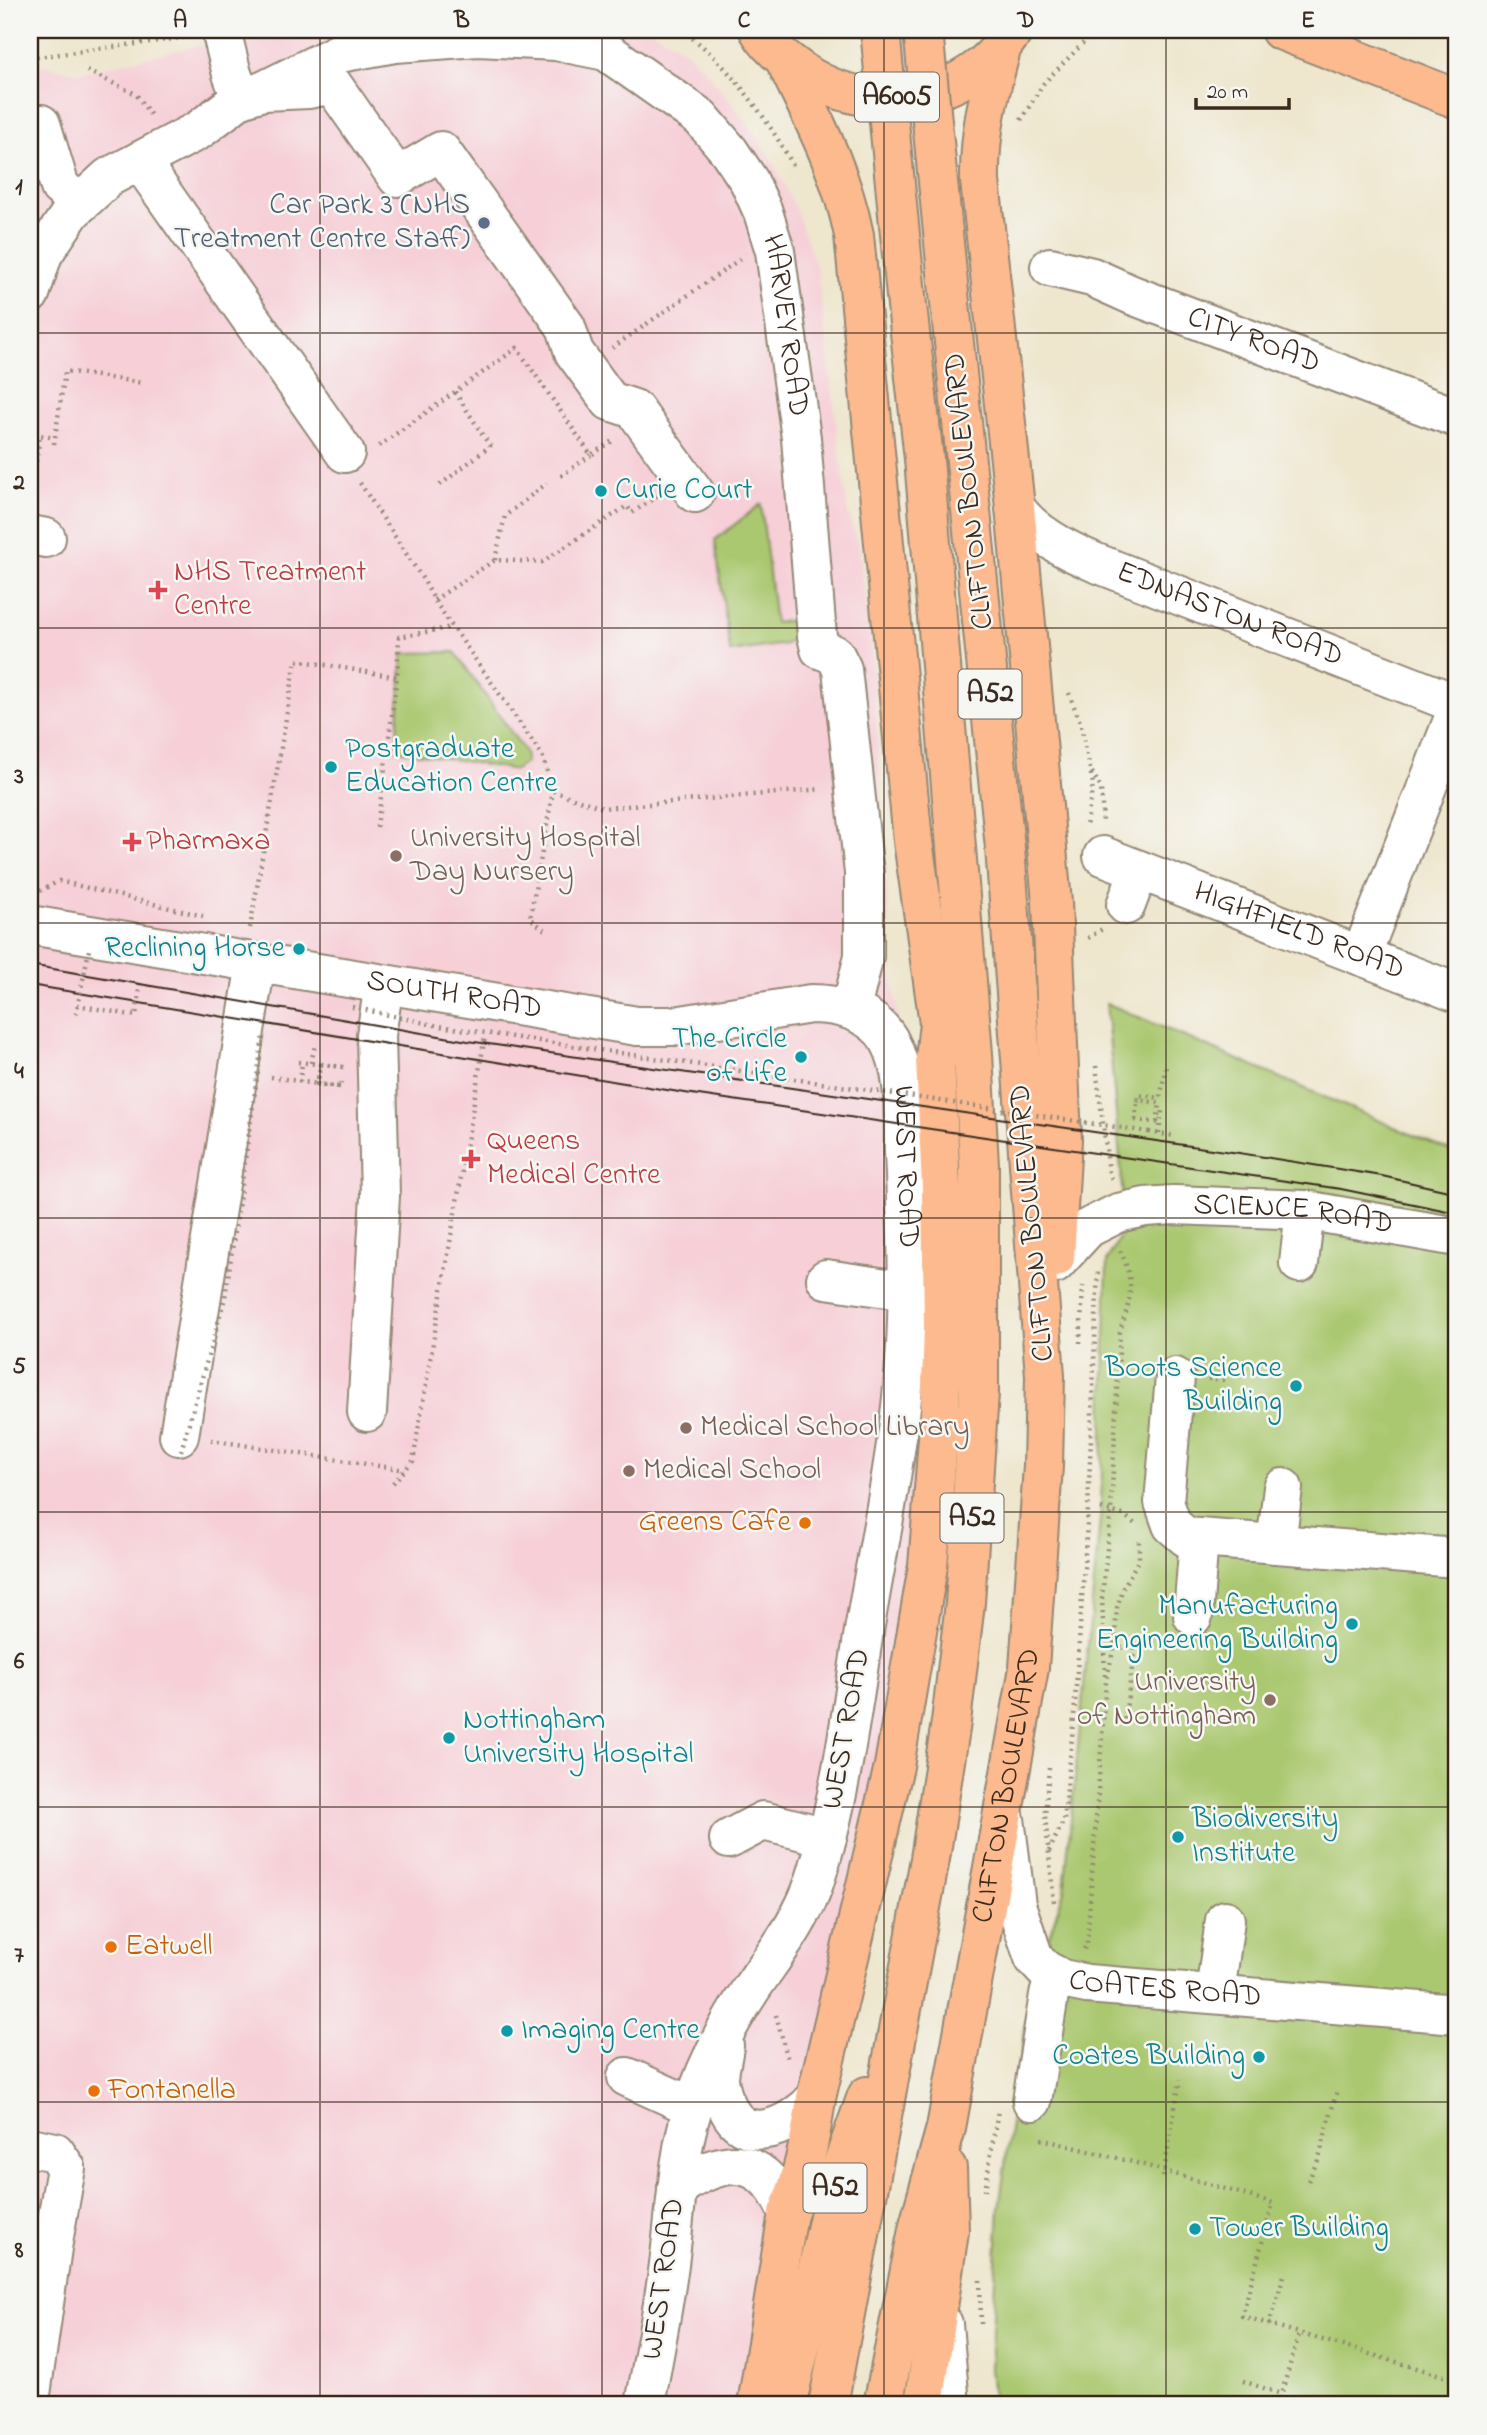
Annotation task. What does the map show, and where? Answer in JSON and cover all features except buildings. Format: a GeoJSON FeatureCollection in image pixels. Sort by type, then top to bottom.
{"type":"FeatureCollection","features":[{"type":"Feature","properties":{"kind":"main road","name":"CLIFTON BOULEVARD"},"geometry":{"type":"LineString","coordinates":[[828,2405],[930,1859],[951,1722],[965,1603],[979,1393],[979,1165],[973,1054],[925,473],[880,30]]}},
{"type":"Feature","properties":{"kind":"main road","name":"CLIFTON BOULEVARD"},"geometry":{"type":"LineString","coordinates":[[883,2405],[919,2225],[946,2128],[1029,1668],[1038,1553],[1045,1376],[1005,848],[923,30]]}},
{"type":"Feature","properties":{"kind":"main road"},"geometry":{"type":"LineString","coordinates":[[1280,30],[1457,99]]}},
{"type":"Feature","properties":{"kind":"main road"},"geometry":{"type":"LineString","coordinates":[[1008,38],[984,113],[979,146],[980,181],[1015,507],[1052,902],[1062,1140],[1045,1376]]}},
{"type":"Feature","properties":{"kind":"main road","name":"A6005"},"geometry":{"type":"LineString","coordinates":[[765,39],[815,81],[849,94],[884,99],[920,95],[954,83],[982,66],[1008,38]]}},
{"type":"Feature","properties":{"kind":"main road"},"geometry":{"type":"LineString","coordinates":[[765,39],[837,172],[854,235],[913,841],[939,1023],[949,1056],[979,1233]]}},
{"type":"Feature","properties":{"kind":"main road"},"geometry":{"type":"LineString","coordinates":[[757,2405],[788,2213],[799,2185],[816,2098],[894,1766],[928,1566],[940,1413],[943,1327],[941,1175],[935,1059],[939,1023]]}},
{"type":"Feature","properties":{"kind":"main road","name":"A52"},"geometry":{"type":"LineString","coordinates":[[786,2405],[837,2180],[908,1978]]}},
{"type":"Feature","properties":{"kind":"main road","name":"A52"},"geometry":{"type":"LineString","coordinates":[[924,2405],[949,2231],[946,2128]]}},
{"type":"Feature","properties":{"kind":"street"},"geometry":{"type":"LineString","coordinates":[[208,33],[232,74],[252,94],[321,87],[397,177],[441,151],[566,327],[574,352],[610,401],[634,409],[677,493]]}},
{"type":"Feature","properties":{"kind":"street","name":"HARVEY ROAD"},"geometry":{"type":"LineString","coordinates":[[30,294],[43,254],[72,211],[109,177],[199,130],[252,94],[340,53],[395,43],[478,37],[556,41],[606,51],[701,118],[729,151],[758,197],[775,251],[801,438],[817,636],[820,649],[835,655],[842,669],[864,873],[863,1017]]}},
{"type":"Feature","properties":{"kind":"street"},"geometry":{"type":"LineString","coordinates":[[41,124],[61,187],[80,203]]}},
{"type":"Feature","properties":{"kind":"street"},"geometry":{"type":"LineString","coordinates":[[140,161],[360,460]]}},
{"type":"Feature","properties":{"kind":"street","name":"CITY ROAD"},"geometry":{"type":"LineString","coordinates":[[1050,268],[1092,277],[1132,295],[1457,418]]}},
{"type":"Feature","properties":{"kind":"street","name":"EDNASTON ROAD"},"geometry":{"type":"LineString","coordinates":[[1015,507],[1030,524],[1094,562],[1457,704]]}},
{"type":"Feature","properties":{"kind":"street"},"geometry":{"type":"LineString","coordinates":[[1361,956],[1457,710]]}},
{"type":"Feature","properties":{"kind":"street","name":"HIGHFIELD ROAD"},"geometry":{"type":"LineString","coordinates":[[1104,843],[1139,870],[1457,993]]}},
{"type":"Feature","properties":{"kind":"street"},"geometry":{"type":"LineString","coordinates":[[1126,905],[1139,870]]}},
{"type":"Feature","properties":{"kind":"street","name":"SOUTH ROAD"},"geometry":{"type":"LineString","coordinates":[[30,925],[637,1026],[675,1026],[811,1004],[829,1004],[863,1017]]}},
{"type":"Feature","properties":{"kind":"street"},"geometry":{"type":"LineString","coordinates":[[189,1441],[239,1073],[250,962]]}},
{"type":"Feature","properties":{"kind":"street"},"geometry":{"type":"LineString","coordinates":[[367,1412],[380,1196],[376,1035],[384,985]]}},
{"type":"Feature","properties":{"kind":"street","name":"WEST ROAD"},"geometry":{"type":"LineString","coordinates":[[645,2405],[669,2269],[681,2155],[693,2107],[705,2072],[727,2030],[802,1914],[813,1887],[827,1837],[811,1801],[826,1708],[854,1695],[900,1415],[907,1325],[908,1246],[899,1064],[889,1039],[863,1017]]}},
{"type":"Feature","properties":{"kind":"street","name":"SCIENCE ROAD"},"geometry":{"type":"LineString","coordinates":[[1055,1264],[1088,1228],[1118,1213],[1145,1207],[1174,1205],[1305,1210],[1457,1237]]}},
{"type":"Feature","properties":{"kind":"street"},"geometry":{"type":"LineString","coordinates":[[1299,1263],[1305,1210]]}},
{"type":"Feature","properties":{"kind":"street"},"geometry":{"type":"LineString","coordinates":[[826,1279],[907,1291]]}},
{"type":"Feature","properties":{"kind":"street"},"geometry":{"type":"LineString","coordinates":[[1175,1377],[1164,1502],[1167,1515],[1178,1532],[1186,1537],[1457,1558]]}},
{"type":"Feature","properties":{"kind":"street"},"geometry":{"type":"LineString","coordinates":[[1276,1544],[1283,1488]]}},
{"type":"Feature","properties":{"kind":"street"},"geometry":{"type":"LineString","coordinates":[[1193,1616],[1199,1538]]}},
{"type":"Feature","properties":{"kind":"street","name":"COATES ROAD"},"geometry":{"type":"LineString","coordinates":[[1003,1807],[1020,1919],[1034,1958],[1044,1969],[1063,1978],[1215,1994],[1457,2008]]}},
{"type":"Feature","properties":{"kind":"street"},"geometry":{"type":"LineString","coordinates":[[729,1839],[763,1821],[827,1837]]}},
{"type":"Feature","properties":{"kind":"street"},"geometry":{"type":"LineString","coordinates":[[1215,1994],[1225,1920]]}},
{"type":"Feature","properties":{"kind":"street"},"geometry":{"type":"LineString","coordinates":[[1016,2099],[1049,1995],[1063,1978]]}},
{"type":"Feature","properties":{"kind":"street"},"geometry":{"type":"LineString","coordinates":[[727,2030],[719,2079],[729,2110],[744,2128],[758,2131],[770,2129],[806,2110],[816,2098]]}},
{"type":"Feature","properties":{"kind":"street"},"geometry":{"type":"LineString","coordinates":[[627,2077],[693,2107]]}},
{"type":"Feature","properties":{"kind":"street"},"geometry":{"type":"LineString","coordinates":[[30,2147],[55,2152],[66,2168],[41,2246],[31,2394]]}},
{"type":"Feature","properties":{"kind":"street"},"geometry":{"type":"LineString","coordinates":[[677,2188],[712,2168],[741,2165],[762,2173],[780,2193],[788,2213]]}},
{"type":"Feature","properties":{"kind":"street"},"geometry":{"type":"LineString","coordinates":[[940,2291],[950,2405]]}},
{"type":"Feature","properties":{"kind":"path"},"geometry":{"type":"LineString","coordinates":[[681,30],[698,40],[757,108],[797,173]]}},
{"type":"Feature","properties":{"kind":"path"},"geometry":{"type":"LineString","coordinates":[[1020,122],[1043,83],[1096,30]]}},
{"type":"Feature","properties":{"kind":"path"},"geometry":{"type":"LineString","coordinates":[[30,58],[208,33]]}},
{"type":"Feature","properties":{"kind":"path"},"geometry":{"type":"LineString","coordinates":[[87,71],[136,94],[157,125]]}},
{"type":"Feature","properties":{"kind":"path"},"geometry":{"type":"LineString","coordinates":[[585,367],[755,250],[775,251]]}},
{"type":"Feature","properties":{"kind":"path"},"geometry":{"type":"LineString","coordinates":[[545,930],[530,918],[553,791],[542,755],[434,600],[360,460],[517,348],[592,455]]}},
{"type":"Feature","properties":{"kind":"path"},"geometry":{"type":"LineString","coordinates":[[30,503],[40,435],[54,441],[65,371],[143,383]]}},
{"type":"Feature","properties":{"kind":"path"},"geometry":{"type":"LineString","coordinates":[[440,485],[490,446],[455,391]]}},
{"type":"Feature","properties":{"kind":"path"},"geometry":{"type":"LineString","coordinates":[[561,476],[620,436]]}},
{"type":"Feature","properties":{"kind":"path"},"geometry":{"type":"LineString","coordinates":[[495,560],[505,516],[547,483]]}},
{"type":"Feature","properties":{"kind":"path"},"geometry":{"type":"LineString","coordinates":[[434,600],[495,560],[541,562],[627,506],[632,513],[677,493]]}},
{"type":"Feature","properties":{"kind":"path"},"geometry":{"type":"LineString","coordinates":[[30,598],[30,614]]}},
{"type":"Feature","properties":{"kind":"path"},"geometry":{"type":"LineString","coordinates":[[377,827],[397,677],[399,637],[452,626]]}},
{"type":"Feature","properties":{"kind":"path"},"geometry":{"type":"LineString","coordinates":[[250,962],[296,660],[397,677]]}},
{"type":"Feature","properties":{"kind":"path"},"geometry":{"type":"LineString","coordinates":[[1091,768],[1101,788],[1104,843]]}},
{"type":"Feature","properties":{"kind":"path"},"geometry":{"type":"LineString","coordinates":[[553,791],[603,808],[855,786]]}},
{"type":"Feature","properties":{"kind":"path"},"geometry":{"type":"LineString","coordinates":[[76,1014],[89,950]]}},
{"type":"Feature","properties":{"kind":"path"},"geometry":{"type":"LineString","coordinates":[[77,1005],[136,1016],[142,973]]}},
{"type":"Feature","properties":{"kind":"path"},"geometry":{"type":"LineString","coordinates":[[393,1483],[413,1461],[491,1003]]}},
{"type":"Feature","properties":{"kind":"path"},"geometry":{"type":"LineString","coordinates":[[352,1007],[439,1026],[1174,1136]]}},
{"type":"Feature","properties":{"kind":"path"},"geometry":{"type":"LineString","coordinates":[[263,1037],[225,1298],[189,1441],[405,1470]]}},
{"type":"Feature","properties":{"kind":"path"},"geometry":{"type":"LineString","coordinates":[[311,1063],[315,1045]]}},
{"type":"Feature","properties":{"kind":"path"},"geometry":{"type":"LineString","coordinates":[[1063,1978],[1087,1943],[1106,1682],[1102,1597],[1111,1511],[1120,1330],[1129,1308],[1132,1282],[1109,1172],[1095,1056]]}},
{"type":"Feature","properties":{"kind":"path"},"geometry":{"type":"LineString","coordinates":[[300,1082],[304,1062],[298,1062],[311,1063],[321,1064],[343,1067]]}},
{"type":"Feature","properties":{"kind":"path"},"geometry":{"type":"LineString","coordinates":[[340,1087],[317,1084],[321,1064],[343,1067]]}},
{"type":"Feature","properties":{"kind":"path"},"geometry":{"type":"LineString","coordinates":[[239,1073],[300,1082],[340,1087],[317,1084],[321,1065],[343,1067]]}},
{"type":"Feature","properties":{"kind":"path"},"geometry":{"type":"LineString","coordinates":[[1135,1120],[1138,1096],[1160,1098],[1166,1067]]}},
{"type":"Feature","properties":{"kind":"path"},"geometry":{"type":"LineString","coordinates":[[1135,1120],[1138,1100],[1160,1103],[1159,1133]]}},
{"type":"Feature","properties":{"kind":"path"},"geometry":{"type":"LineString","coordinates":[[1160,1121],[1162,1111]]}},
{"type":"Feature","properties":{"kind":"path"},"geometry":{"type":"LineString","coordinates":[[1135,1120],[1160,1121]]}},
{"type":"Feature","properties":{"kind":"path"},"geometry":{"type":"LineString","coordinates":[[1049,1851],[1064,1820],[1088,1509],[1098,1269],[1102,1258]]}},
{"type":"Feature","properties":{"kind":"path"},"geometry":{"type":"LineString","coordinates":[[1212,1379],[1228,1380]]}},
{"type":"Feature","properties":{"kind":"path"},"geometry":{"type":"LineString","coordinates":[[1101,1509],[1125,1515],[1137,1527]]}},
{"type":"Feature","properties":{"kind":"path"},"geometry":{"type":"LineString","coordinates":[[1106,1682],[1114,1647],[1117,1608],[1122,1590],[1139,1559],[1138,1535]]}},
{"type":"Feature","properties":{"kind":"path"},"geometry":{"type":"LineString","coordinates":[[1114,1647],[1135,1648],[1123,1730]]}},
{"type":"Feature","properties":{"kind":"path"},"geometry":{"type":"LineString","coordinates":[[1163,2177],[1180,2080]]}},
{"type":"Feature","properties":{"kind":"path"},"geometry":{"type":"LineString","coordinates":[[1308,2181],[1319,2158],[1337,2090]]}},
{"type":"Feature","properties":{"kind":"path"},"geometry":{"type":"LineString","coordinates":[[984,2204],[986,2178],[1016,2099]]}},
{"type":"Feature","properties":{"kind":"path"},"geometry":{"type":"LineString","coordinates":[[1041,2138],[1273,2203],[1242,2316],[1457,2380]]}},
{"type":"Feature","properties":{"kind":"path"},"geometry":{"type":"LineString","coordinates":[[979,2295],[981,2269]]}},
{"type":"Feature","properties":{"kind":"path"},"geometry":{"type":"LineString","coordinates":[[1269,2325],[1284,2272]]}},
{"type":"Feature","properties":{"kind":"path"},"geometry":{"type":"LineString","coordinates":[[1278,2405],[1299,2334]]}},
{"type":"Feature","properties":{"kind":"path"},"geometry":{"type":"LineString","coordinates":[[1243,2381],[1281,2393]]}},
{"type":"Feature","properties":{"kind":"shaded area","name":"Queens Medical Centre"},"geometry":{"type":"Polygon","coordinates":[[[306,30],[651,30],[686,51],[711,77],[747,123],[773,162],[794,205],[817,269],[847,509],[859,547],[872,653],[893,982],[905,1059],[919,1259],[920,1563],[743,2405],[30,2405],[30,62],[79,73],[190,47],[306,30]]]}},
{"type":"Feature","properties":{"kind":"green space"},"geometry":{"type":"Polygon","coordinates":[[[761,504],[775,623],[793,620],[793,639],[785,644],[730,652],[715,540],[761,504]]]}},
{"type":"Feature","properties":{"kind":"green space"},"geometry":{"type":"Polygon","coordinates":[[[455,652],[525,752],[526,762],[515,770],[396,750],[403,653],[455,652]]]}},
{"type":"Feature","properties":{"kind":"green space","name":"University of Nottingham"},"geometry":{"type":"Polygon","coordinates":[[[1106,1003],[1457,1154],[1457,2405],[994,2405],[990,2369],[999,2208],[1030,1993],[1064,1891],[1101,1509],[1107,1260],[1124,1229],[1106,1003]]]}},
{"type":"Feature","properties":{"kind":"tram line"},"geometry":{"type":"LineString","coordinates":[[30,965],[468,1041],[1239,1153],[1382,1176],[1457,1193]]}},
{"type":"Feature","properties":{"kind":"tram line"},"geometry":{"type":"LineString","coordinates":[[30,985],[685,1093],[1341,1189],[1457,1213]]}},
{"type":"Feature","properties":{"kind":"place","name":"Car Park 3 (NHS Treatment Centre Staff)"},"geometry":{"type":"Point","coordinates":[484,223]}},
{"type":"Feature","properties":{"kind":"place","name":"Curie Court"},"geometry":{"type":"Point","coordinates":[601,491]}},
{"type":"Feature","properties":{"kind":"place","name":"NHS Treatment Centre"},"geometry":{"type":"Point","coordinates":[158,590]}},
{"type":"Feature","properties":{"kind":"place","name":"Postgraduate Education Centre"},"geometry":{"type":"Point","coordinates":[331,767]}},
{"type":"Feature","properties":{"kind":"place","name":"Pharmaxa"},"geometry":{"type":"Point","coordinates":[132,842]}},
{"type":"Feature","properties":{"kind":"place","name":"University Hospital Day Nursery"},"geometry":{"type":"Point","coordinates":[396,856]}},
{"type":"Feature","properties":{"kind":"place","name":"Reclining Horse"},"geometry":{"type":"Point","coordinates":[299,949]}},
{"type":"Feature","properties":{"kind":"place","name":"The Circle of Life"},"geometry":{"type":"Point","coordinates":[801,1057]}},
{"type":"Feature","properties":{"kind":"place","name":"Queens Medical Centre"},"geometry":{"type":"Point","coordinates":[471,1159]}},
{"type":"Feature","properties":{"kind":"place","name":"Boots Science Building"},"geometry":{"type":"Point","coordinates":[1296,1386]}},
{"type":"Feature","properties":{"kind":"place","name":"Medical School Library"},"geometry":{"type":"Point","coordinates":[686,1428]}},
{"type":"Feature","properties":{"kind":"place","name":"Medical School"},"geometry":{"type":"Point","coordinates":[629,1471]}},
{"type":"Feature","properties":{"kind":"place","name":"Greens Cafe"},"geometry":{"type":"Point","coordinates":[805,1523]}},
{"type":"Feature","properties":{"kind":"place","name":"Manufacturing Engineering Building"},"geometry":{"type":"Point","coordinates":[1352,1624]}},
{"type":"Feature","properties":{"kind":"place","name":"University of Nottingham"},"geometry":{"type":"Point","coordinates":[1270,1700]}},
{"type":"Feature","properties":{"kind":"place","name":"Nottingham University Hospital"},"geometry":{"type":"Point","coordinates":[449,1738]}},
{"type":"Feature","properties":{"kind":"place","name":"Biodiversity Institute"},"geometry":{"type":"Point","coordinates":[1178,1837]}},
{"type":"Feature","properties":{"kind":"place","name":"Eatwell"},"geometry":{"type":"Point","coordinates":[111,1947]}},
{"type":"Feature","properties":{"kind":"place","name":"Imaging Centre"},"geometry":{"type":"Point","coordinates":[507,2031]}},
{"type":"Feature","properties":{"kind":"place","name":"Coates Building"},"geometry":{"type":"Point","coordinates":[1259,2057]}},
{"type":"Feature","properties":{"kind":"place","name":"Fontanella"},"geometry":{"type":"Point","coordinates":[94,2091]}},
{"type":"Feature","properties":{"kind":"place","name":"Tower Building"},"geometry":{"type":"Point","coordinates":[1195,2229]}}]}
